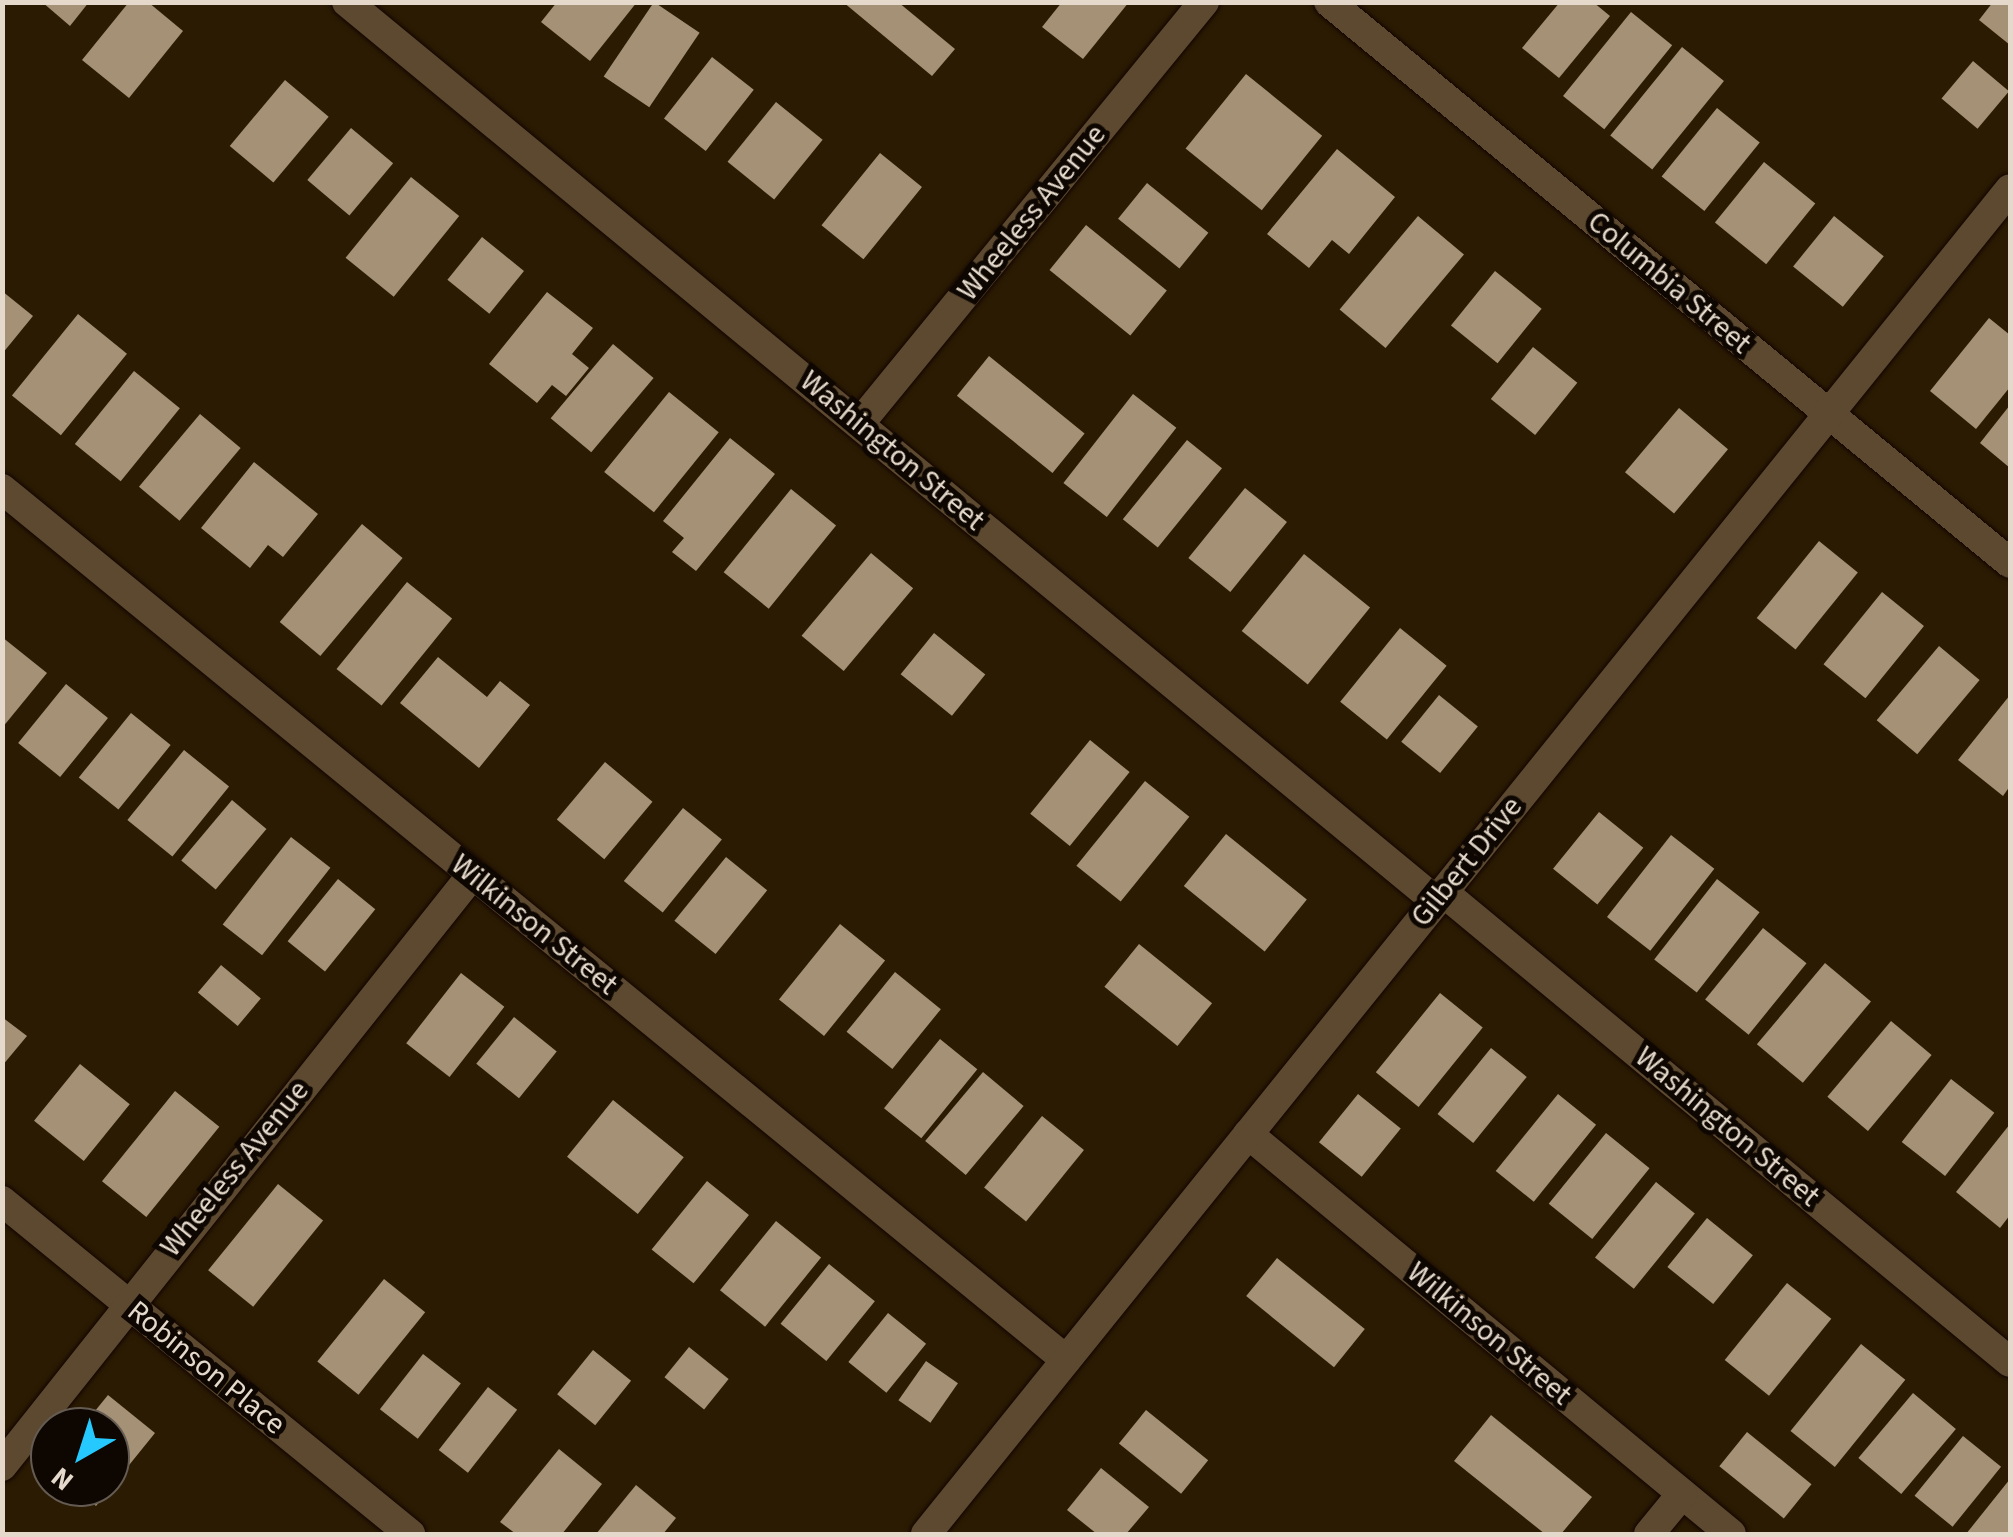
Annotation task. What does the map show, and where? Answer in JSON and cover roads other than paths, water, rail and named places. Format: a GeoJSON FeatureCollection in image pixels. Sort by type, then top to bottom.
{"type":"FeatureCollection","features":[{"type":"Feature","properties":{"kind":"street","name":"Washington Street"},"geometry":{"type":"LineString","coordinates":[[348,2],[2010,1362]]}},
{"type":"Feature","properties":{"kind":"street","name":"Wheeless Avenue"},"geometry":{"type":"LineString","coordinates":[[860,424],[1204,2]]}},
{"type":"Feature","properties":{"kind":"street","name":"Columbia Street"},"geometry":{"type":"LineString","coordinates":[[1329,2],[2010,562]]}},
{"type":"Feature","properties":{"kind":"street","name":"Gilbert Drive"},"geometry":{"type":"LineString","coordinates":[[926,1534],[2010,190]]}},
{"type":"Feature","properties":{"kind":"street","name":"Wilkinson Street"},"geometry":{"type":"LineString","coordinates":[[2,489],[1066,1360]]}},
{"type":"Feature","properties":{"kind":"street","name":"Wheeless Avenue"},"geometry":{"type":"LineString","coordinates":[[2,1466],[126,1302],[472,875]]}},
{"type":"Feature","properties":{"kind":"street","name":"Wilkinson Street"},"geometry":{"type":"LineString","coordinates":[[1248,1134],[1731,1534]]}},
{"type":"Feature","properties":{"kind":"street","name":"Robinson Place"},"geometry":{"type":"LineString","coordinates":[[2,1201],[410,1534]]}},
{"type":"Feature","properties":{"kind":"street"},"geometry":{"type":"LineString","coordinates":[[1649,1534],[1682,1494]]}}]}
